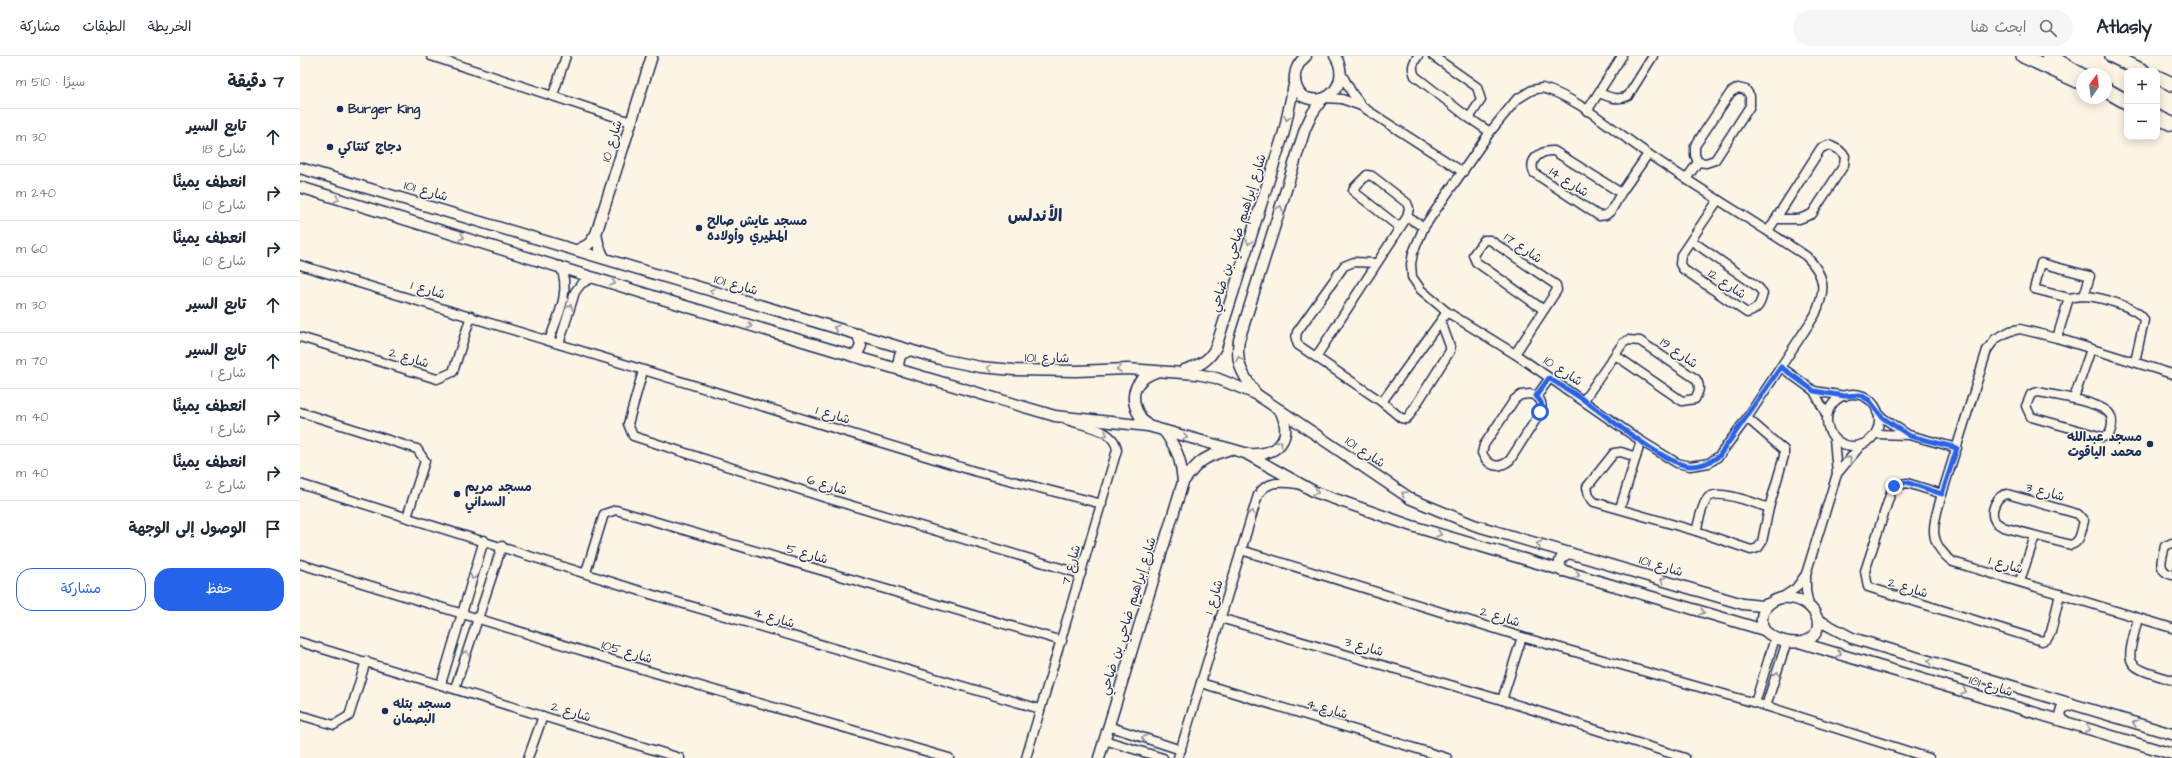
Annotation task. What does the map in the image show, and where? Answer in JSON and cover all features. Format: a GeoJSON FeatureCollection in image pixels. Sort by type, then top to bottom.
{"type":"FeatureCollection","features":[{"type":"Feature","properties":{"kind":"highway"},"geometry":{"type":"LineString","coordinates":[[2023,56],[2076,80]]}},
{"type":"Feature","properties":{"kind":"highway"},"geometry":{"type":"LineString","coordinates":[[2049,56],[2076,72]]}},
{"type":"Feature","properties":{"kind":"highway"},"geometry":{"type":"LineString","coordinates":[[2112,56],[2137,68]]}},
{"type":"Feature","properties":{"kind":"highway"},"geometry":{"type":"LineString","coordinates":[[2160,78],[2172,84]]}},
{"type":"Feature","properties":{"kind":"highway"},"geometry":{"type":"LineString","coordinates":[[2112,94],[2124,101]]}},
{"type":"Feature","properties":{"kind":"highway"},"geometry":{"type":"LineString","coordinates":[[2112,97],[2124,102]]}},
{"type":"Feature","properties":{"kind":"highway"},"geometry":{"type":"LineString","coordinates":[[2160,118],[2172,124]]}},
{"type":"Feature","properties":{"kind":"street"},"geometry":{"type":"LineString","coordinates":[[431,56],[631,122]]}},
{"type":"Feature","properties":{"kind":"street"},"geometry":{"type":"LineString","coordinates":[[553,95],[566,56]]}},
{"type":"Feature","properties":{"kind":"street","name":"شارع 10"},"geometry":{"type":"LineString","coordinates":[[578,250],[589,244],[596,234],[652,56]]}},
{"type":"Feature","properties":{"kind":"street","name":"شارع إبراهيم ضاحي بن ضاحي"},"geometry":{"type":"LineString","coordinates":[[1178,372],[1202,365],[1210,357],[1216,347],[1284,132],[1297,67],[1306,56]]}},
{"type":"Feature","properties":{"kind":"street"},"geometry":{"type":"LineString","coordinates":[[1418,56],[1413,64],[1412,70],[1414,76],[1490,132]]}},
{"type":"Feature","properties":{"kind":"street"},"geometry":{"type":"LineString","coordinates":[[1433,56],[1477,88],[1481,100],[1469,118]]}},
{"type":"Feature","properties":{"kind":"street"},"geometry":{"type":"LineString","coordinates":[[1587,111],[1622,56]]}},
{"type":"Feature","properties":{"kind":"street"},"geometry":{"type":"LineString","coordinates":[[1599,93],[1616,99],[1628,96],[1653,56]]}},
{"type":"Feature","properties":{"kind":"street"},"geometry":{"type":"LineString","coordinates":[[1256,394],[1241,370],[1237,355],[1239,340],[1305,129],[1323,99],[1336,90],[1340,82],[1339,62]]}},
{"type":"Feature","properties":{"kind":"street"},"geometry":{"type":"LineString","coordinates":[[1339,62],[1352,93],[1361,106]]}},
{"type":"Feature","properties":{"kind":"street"},"geometry":{"type":"LineString","coordinates":[[1295,80],[1302,96],[1310,100],[1342,99],[1361,106],[1463,172]]}},
{"type":"Feature","properties":{"kind":"street","name":"شارع 10"},"geometry":{"type":"LineString","coordinates":[[1542,88],[1554,91],[1587,111],[1648,154],[1806,256],[1816,266],[1821,276],[1823,290],[1822,300],[1815,315],[1747,418],[1719,456],[1700,465],[1690,466],[1677,463],[1641,441],[1584,400],[1515,354],[1447,312],[1421,290],[1412,277],[1411,264],[1413,253],[1424,228],[1490,132],[1516,100],[1532,90],[1542,88]]}},
{"type":"Feature","properties":{"kind":"street"},"geometry":{"type":"LineString","coordinates":[[1687,178],[1698,162],[1695,146],[1731,92],[1738,88],[1746,90],[1750,96],[1750,106],[1715,160],[1706,163],[1698,162]]}},
{"type":"Feature","properties":{"kind":"street"},"geometry":{"type":"LineString","coordinates":[[1768,231],[1778,219],[1821,148],[1829,145],[1839,150],[1845,156],[1844,165],[1812,214],[1799,219],[1778,219]]}},
{"type":"Feature","properties":{"kind":"street","name":"شارع 14"},"geometry":{"type":"LineString","coordinates":[[1621,193],[1554,151],[1541,152],[1536,157],[1533,164],[1532,169],[1534,173],[1599,216],[1606,216],[1611,211],[1621,193],[1648,154]]}},
{"type":"Feature","properties":{"kind":"street"},"geometry":{"type":"LineString","coordinates":[[300,168],[303,173],[300,182]]}},
{"type":"Feature","properties":{"kind":"street","name":"شارع 101"},"geometry":{"type":"LineString","coordinates":[[300,168],[940,359],[980,367],[1007,370],[1076,371],[1128,369],[1178,372],[1216,378],[1256,394],[1279,408],[1411,499],[1474,525],[1743,604],[1762,606],[1768,604]]}},
{"type":"Feature","properties":{"kind":"street"},"geometry":{"type":"LineString","coordinates":[[1316,358],[1399,227],[1407,217],[1409,208],[1407,203],[1372,176],[1367,175],[1354,188],[1353,192],[1399,227]]}},
{"type":"Feature","properties":{"kind":"street"},"geometry":{"type":"LineString","coordinates":[[300,187],[852,356],[1055,416],[1148,426],[1245,453],[1261,455],[1275,449],[1285,437],[1286,422],[1279,408]]}},
{"type":"Feature","properties":{"kind":"street","name":"شارع 12"},"geometry":{"type":"LineString","coordinates":[[1692,241],[1758,287],[1763,293],[1762,302],[1754,311],[1747,313],[1683,270],[1680,264],[1681,255],[1692,241],[1718,200]]}},
{"type":"Feature","properties":{"kind":"street"},"geometry":{"type":"LineString","coordinates":[[1407,217],[1424,228]]}},
{"type":"Feature","properties":{"kind":"street"},"geometry":{"type":"LineString","coordinates":[[596,234],[598,247],[604,258]]}},
{"type":"Feature","properties":{"kind":"street","name":"شارع 17"},"geometry":{"type":"LineString","coordinates":[[1515,354],[1544,310],[1557,290],[1556,286],[1490,240],[1484,240],[1473,255],[1476,262],[1544,310]]}},
{"type":"Feature","properties":{"kind":"street"},"geometry":{"type":"LineString","coordinates":[[1376,263],[1354,262],[1344,266],[1297,332],[1296,339],[1298,345],[1382,402],[1400,418],[1406,419],[1410,416],[1450,351],[1450,346],[1441,322]]}},
{"type":"Feature","properties":{"kind":"street"},"geometry":{"type":"LineString","coordinates":[[2084,296],[2090,276],[2041,263],[2034,289],[2069,298],[2084,296],[2106,301],[2142,315],[2144,320],[2134,362]]}},
{"type":"Feature","properties":{"kind":"street","name":"شارع 1"},"geometry":{"type":"LineString","coordinates":[[300,265],[472,316],[558,344],[974,471],[1102,504]]}},
{"type":"Feature","properties":{"kind":"street"},"geometry":{"type":"LineString","coordinates":[[549,341],[565,288],[563,273],[560,266]]}},
{"type":"Feature","properties":{"kind":"street"},"geometry":{"type":"LineString","coordinates":[[558,344],[575,292],[580,284],[594,277]]}},
{"type":"Feature","properties":{"kind":"street"},"geometry":{"type":"LineString","coordinates":[[2057,338],[2069,298]]}},
{"type":"Feature","properties":{"kind":"street"},"geometry":{"type":"LineString","coordinates":[[1382,402],[1447,312]]}},
{"type":"Feature","properties":{"kind":"street","name":"شارع 2"},"geometry":{"type":"LineString","coordinates":[[300,338],[437,379],[453,372],[472,316]]}},
{"type":"Feature","properties":{"kind":"street","name":"شارع 1"},"geometry":{"type":"LineString","coordinates":[[2172,374],[2057,338],[2020,329],[2010,331],[1995,339],[1988,350],[1942,494],[1935,517],[1933,537],[1941,553],[1953,562],[2172,628]]}},
{"type":"Feature","properties":{"kind":"street"},"geometry":{"type":"LineString","coordinates":[[852,356],[857,354],[862,346],[858,334]]}},
{"type":"Feature","properties":{"kind":"street","name":"شارع 19"},"geometry":{"type":"LineString","coordinates":[[1584,400],[1623,343],[1628,340],[1640,341],[1696,379],[1699,384],[1699,392],[1695,398],[1682,401],[1615,355]]}},
{"type":"Feature","properties":{"kind":"street"},"geometry":{"type":"LineString","coordinates":[[2074,398],[2091,349]]}},
{"type":"Feature","properties":{"kind":"street"},"geometry":{"type":"LineString","coordinates":[[900,370],[898,365],[900,355],[910,350]]}},
{"type":"Feature","properties":{"kind":"street"},"geometry":{"type":"LineString","coordinates":[[1781,367],[1814,391],[1827,416]]}},
{"type":"Feature","properties":{"kind":"street","name":"شارع 6"},"geometry":{"type":"LineString","coordinates":[[643,370],[628,424],[633,436],[826,498],[1081,574]]}},
{"type":"Feature","properties":{"kind":"street"},"geometry":{"type":"LineString","coordinates":[[1148,426],[1138,416],[1134,401],[1136,387],[1146,376],[1158,372]]}},
{"type":"Feature","properties":{"kind":"street"},"geometry":{"type":"LineString","coordinates":[[1536,396],[1549,378]]}},
{"type":"Feature","properties":{"kind":"street"},"geometry":{"type":"LineString","coordinates":[[1814,391],[1844,396],[1860,395],[1869,400],[1883,418],[1910,436]]}},
{"type":"Feature","properties":{"kind":"street"},"geometry":{"type":"LineString","coordinates":[[2038,392],[2074,398],[2107,411],[2112,418],[2112,430],[2109,435],[2103,437],[2031,417],[2026,406],[2031,394],[2038,392]]}},
{"type":"Feature","properties":{"kind":"street"},"geometry":{"type":"LineString","coordinates":[[1530,394],[1536,396],[1541,401],[1542,406],[1540,412],[1510,460],[1504,465],[1497,466],[1489,464],[1482,453],[1484,445],[1516,399],[1521,395],[1530,394]]}},
{"type":"Feature","properties":{"kind":"street"},"geometry":{"type":"LineString","coordinates":[[1844,396],[1832,404],[1826,423],[1834,438],[1845,446],[1865,444],[1875,434],[1878,428],[1877,412]]}},
{"type":"Feature","properties":{"kind":"street"},"geometry":{"type":"LineString","coordinates":[[300,412],[417,448],[425,461],[407,517]]}},
{"type":"Feature","properties":{"kind":"street","name":"شارع 7"},"geometry":{"type":"LineString","coordinates":[[1026,758],[1117,453],[1114,440],[1099,430],[1055,416]]}},
{"type":"Feature","properties":{"kind":"street"},"geometry":{"type":"LineString","coordinates":[[1636,457],[1621,452],[1614,453],[1588,487],[1589,496],[1594,502],[1620,508],[1696,531],[1751,550],[1758,548],[1762,542],[1769,508],[1784,456],[1784,450],[1747,418]]}},
{"type":"Feature","properties":{"kind":"street","name":"شارع إبراهيم ضاحي بن ضاحي"},"geometry":{"type":"LineString","coordinates":[[1164,431],[1174,445],[1180,459],[1183,482]]}},
{"type":"Feature","properties":{"kind":"street"},"geometry":{"type":"LineString","coordinates":[[1875,434],[1910,436],[1957,448]]}},
{"type":"Feature","properties":{"kind":"street"},"geometry":{"type":"LineString","coordinates":[[1245,453],[1298,484],[1343,502],[1412,526],[1764,630],[1774,638],[1787,642],[1802,643],[1811,639],[1816,634],[1818,620],[1809,605],[1806,591],[1806,574],[1837,474],[1834,438]]}},
{"type":"Feature","properties":{"kind":"street"},"geometry":{"type":"LineString","coordinates":[[1620,508],[1641,441]]}},
{"type":"Feature","properties":{"kind":"street"},"geometry":{"type":"LineString","coordinates":[[1837,474],[1861,445]]}},
{"type":"Feature","properties":{"kind":"street","name":"شارع إبراهيم ضاحي بن ضاحي"},"geometry":{"type":"LineString","coordinates":[[1099,758],[1183,482],[1197,463],[1210,455],[1231,449]]}},
{"type":"Feature","properties":{"kind":"street","name":"شارع 1"},"geometry":{"type":"LineString","coordinates":[[1178,758],[1241,550],[1262,489],[1266,485],[1280,482],[1298,484]]}},
{"type":"Feature","properties":{"kind":"street","name":"شارع 2"},"geometry":{"type":"LineString","coordinates":[[1942,494],[1906,482],[1894,486],[1865,571],[1868,587],[2042,640],[2047,639],[2051,632],[2060,594]]}},
{"type":"Feature","properties":{"kind":"street","name":"شارع 4"},"geometry":{"type":"LineString","coordinates":[[300,484],[586,572],[650,594],[1040,709]]}},
{"type":"Feature","properties":{"kind":"street","name":"شارع 3"},"geometry":{"type":"LineString","coordinates":[[2007,494],[2078,514],[2084,521],[2079,540],[2076,544],[2071,545],[2035,536],[2002,527],[1995,520],[1993,514],[1998,498],[2001,495],[2007,494]]}},
{"type":"Feature","properties":{"kind":"street"},"geometry":{"type":"LineString","coordinates":[[1696,531],[1707,498],[1713,495],[1729,496],[1769,508]]}},
{"type":"Feature","properties":{"kind":"street","name":"شارع 5"},"geometry":{"type":"LineString","coordinates":[[586,572],[604,514],[616,510],[1062,641]]}},
{"type":"Feature","properties":{"kind":"street"},"geometry":{"type":"LineString","coordinates":[[2020,581],[2035,536]]}},
{"type":"Feature","properties":{"kind":"street"},"geometry":{"type":"LineString","coordinates":[[1509,555],[1515,554],[1518,551],[1519,538]]}},
{"type":"Feature","properties":{"kind":"street"},"geometry":{"type":"LineString","coordinates":[[442,684],[484,540]]}},
{"type":"Feature","properties":{"kind":"street"},"geometry":{"type":"LineString","coordinates":[[2172,543],[2165,546],[2160,563],[2166,574],[2172,575]]}},
{"type":"Feature","properties":{"kind":"street"},"geometry":{"type":"LineString","coordinates":[[455,688],[502,546]]}},
{"type":"Feature","properties":{"kind":"street","name":"شارع 2"},"geometry":{"type":"LineString","coordinates":[[1241,550],[1522,637],[1766,706],[1929,758]]}},
{"type":"Feature","properties":{"kind":"street"},"geometry":{"type":"LineString","coordinates":[[1562,571],[1560,567],[1560,558],[1564,554],[1570,553]]}},
{"type":"Feature","properties":{"kind":"street","name":"شارع 105"},"geometry":{"type":"LineString","coordinates":[[300,564],[646,670],[948,758]]}},
{"type":"Feature","properties":{"kind":"street"},"geometry":{"type":"LineString","coordinates":[[1764,630],[1761,618],[1768,604],[1781,598],[1796,588],[1806,574]]}},
{"type":"Feature","properties":{"kind":"street"},"geometry":{"type":"LineString","coordinates":[[1781,598],[1796,599],[1809,605]]}},
{"type":"Feature","properties":{"kind":"street","name":"شارع 3"},"geometry":{"type":"LineString","coordinates":[[1220,618],[1502,700],[1685,758]]}},
{"type":"Feature","properties":{"kind":"street"},"geometry":{"type":"LineString","coordinates":[[2138,618],[2129,656],[2132,664],[2140,670],[2172,680]]}},
{"type":"Feature","properties":{"kind":"street","name":"شارع 101"},"geometry":{"type":"LineString","coordinates":[[1818,620],[1852,638],[2172,734]]}},
{"type":"Feature","properties":{"kind":"street"},"geometry":{"type":"LineString","coordinates":[[1502,700],[1522,637]]}},
{"type":"Feature","properties":{"kind":"street"},"geometry":{"type":"LineString","coordinates":[[1755,703],[1774,638]]}},
{"type":"Feature","properties":{"kind":"street","name":"شارع 2"},"geometry":{"type":"LineString","coordinates":[[300,642],[442,684],[680,758]]}},
{"type":"Feature","properties":{"kind":"street"},"geometry":{"type":"LineString","coordinates":[[1766,706],[1787,642]]}},
{"type":"Feature","properties":{"kind":"street","name":"شارع 101"},"geometry":{"type":"LineString","coordinates":[[1802,643],[2172,754]]}},
{"type":"Feature","properties":{"kind":"street"},"geometry":{"type":"LineString","coordinates":[[300,715],[334,725],[349,716],[366,661]]}},
{"type":"Feature","properties":{"kind":"street","name":"شارع 4"},"geometry":{"type":"LineString","coordinates":[[1201,684],[1447,758]]}},
{"type":"Feature","properties":{"kind":"street"},"geometry":{"type":"LineString","coordinates":[[2022,709],[2031,705],[2032,696],[2030,692]]}},
{"type":"Feature","properties":{"kind":"street"},"geometry":{"type":"LineString","coordinates":[[2063,721],[2060,715],[2062,708],[2072,704]]}},
{"type":"Feature","properties":{"kind":"street"},"geometry":{"type":"LineString","coordinates":[[528,758],[543,716]]}},
{"type":"Feature","properties":{"kind":"street"},"geometry":{"type":"LineString","coordinates":[[1108,726],[1181,750]]}},
{"type":"Feature","properties":{"kind":"street"},"geometry":{"type":"LineString","coordinates":[[1104,740],[1163,758]]}},
{"type":"Feature","properties":{"kind":"place","name":"Burger King"},"geometry":{"type":"Point","coordinates":[340,109]}},
{"type":"Feature","properties":{"kind":"place","name":"دجاج كنتاكي"},"geometry":{"type":"Point","coordinates":[330,147]}},
{"type":"Feature","properties":{"kind":"place","name":"مسجد عايش صالح المطيري وأولاده"},"geometry":{"type":"Point","coordinates":[699,228]}},
{"type":"Feature","properties":{"kind":"place","name":"مسجد عبدالله محمد الياقوت"},"geometry":{"type":"Point","coordinates":[2150,444]}},
{"type":"Feature","properties":{"kind":"place","name":"مسجد مريم السداني"},"geometry":{"type":"Point","coordinates":[457,494]}},
{"type":"Feature","properties":{"kind":"place","name":"مسجد بتله البصمان"},"geometry":{"type":"Point","coordinates":[385,711]}},
{"type":"Feature","properties":{"kind":"district","name":"الأندلس"},"geometry":{"type":"Point","coordinates":[1035,216]}},
{"type":"Feature","properties":{"kind":"route"},"geometry":{"type":"LineString","coordinates":[[1540,412],[1542,406],[1541,401],[1536,396],[1549,378],[1584,400],[1641,441],[1677,463],[1690,466],[1700,465],[1719,456],[1747,418],[1781,367],[1814,391],[1844,396],[1850,394],[1860,395],[1869,400],[1883,418],[1910,436],[1957,448],[1942,494],[1906,482],[1894,486]]}}]}
